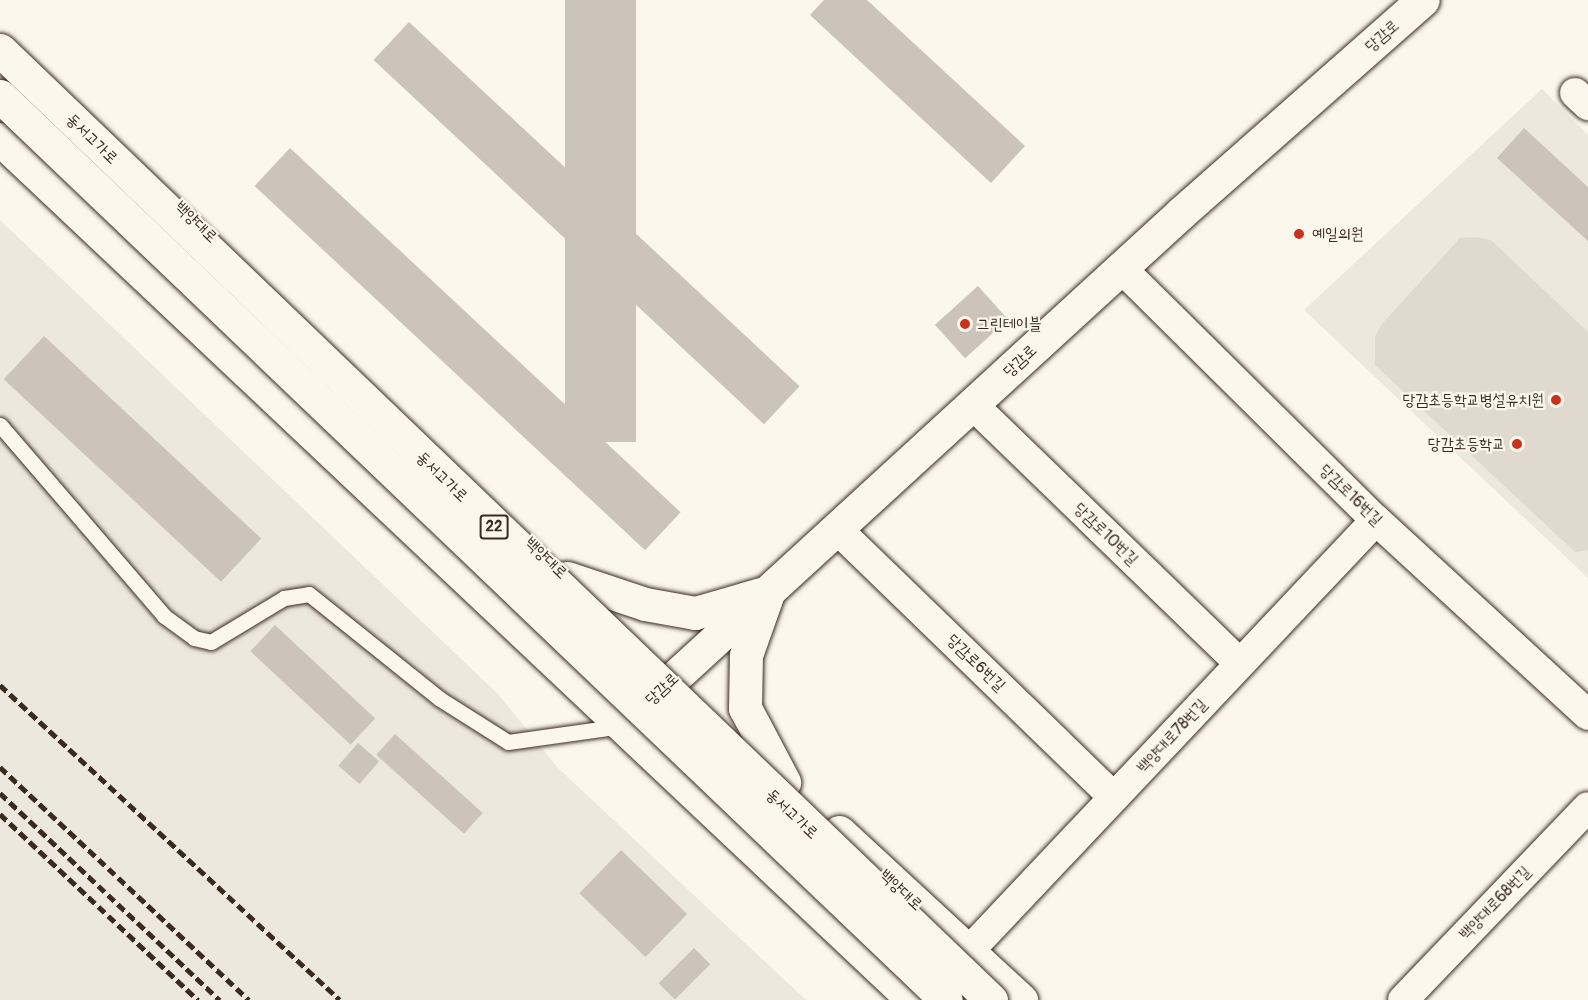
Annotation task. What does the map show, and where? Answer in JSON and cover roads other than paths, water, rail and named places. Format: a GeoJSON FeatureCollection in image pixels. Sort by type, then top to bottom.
{"type":"FeatureCollection","features":[{"type":"Feature","properties":{"kind":"main road","name":"당감로"},"geometry":{"type":"LineString","coordinates":[[622,726],[1121,268],[1415,3]]}},
{"type":"Feature","properties":{"kind":"main road","name":"백양대로"},"geometry":{"type":"LineString","coordinates":[[0,36],[672,679],[1021,1000]]}},
{"type":"Feature","properties":{"kind":"main road","name":"동서고가로"},"geometry":{"type":"LineString","coordinates":[[0,50],[991,1000]]}},
{"type":"Feature","properties":{"kind":"main road","name":"동서고가로"},"geometry":{"type":"LineString","coordinates":[[0,96],[946,1000]]}},
{"type":"Feature","properties":{"kind":"main road"},"geometry":{"type":"LineString","coordinates":[[0,140],[913,1000]]}},
{"type":"Feature","properties":{"kind":"main road"},"geometry":{"type":"LineString","coordinates":[[567,578],[645,604],[695,613],[768,592]]}},
{"type":"Feature","properties":{"kind":"main road"},"geometry":{"type":"LineString","coordinates":[[768,592],[746,655],[745,708],[784,782]]}},
{"type":"Feature","properties":{"kind":"street","name":"당감로16번길"},"geometry":{"type":"LineString","coordinates":[[1121,268],[1376,520],[1588,715]]}},
{"type":"Feature","properties":{"kind":"street","name":"당감로10번길"},"geometry":{"type":"LineString","coordinates":[[972,404],[1240,664]]}},
{"type":"Feature","properties":{"kind":"street","name":"백양대로78번길"},"geometry":{"type":"LineString","coordinates":[[968,952],[1376,520]]}},
{"type":"Feature","properties":{"kind":"street","name":"당감로6번길"},"geometry":{"type":"LineString","coordinates":[[837,529],[1114,797]]}},
{"type":"Feature","properties":{"kind":"street","name":"백양대로68번길"},"geometry":{"type":"LineString","coordinates":[[1403,1000],[1588,807]]}},
{"type":"Feature","properties":{"kind":"lane"},"geometry":{"type":"LineString","coordinates":[[0,425],[164,616],[195,638],[212,642],[284,598],[309,594],[440,699],[508,742],[622,726]]}},
{"type":"Feature","properties":{"kind":"railway"},"geometry":{"type":"LineString","coordinates":[[0,685],[340,1000]]}},
{"type":"Feature","properties":{"kind":"railway"},"geometry":{"type":"LineString","coordinates":[[0,767],[249,1000]]}},
{"type":"Feature","properties":{"kind":"railway"},"geometry":{"type":"LineString","coordinates":[[0,793],[220,1000]]}},
{"type":"Feature","properties":{"kind":"railway"},"geometry":{"type":"LineString","coordinates":[[0,814],[198,1000]]}},
{"type":"Feature","properties":{"kind":"place","name":"예일의원"},"geometry":{"type":"Point","coordinates":[1299,234]}},
{"type":"Feature","properties":{"kind":"place","name":"그린테이블"},"geometry":{"type":"Point","coordinates":[965,324]}},
{"type":"Feature","properties":{"kind":"place","name":"당감초등학교병설유치원"},"geometry":{"type":"Point","coordinates":[1556,400]}},
{"type":"Feature","properties":{"kind":"place","name":"당감초등학교"},"geometry":{"type":"Point","coordinates":[1517,444]}}]}
